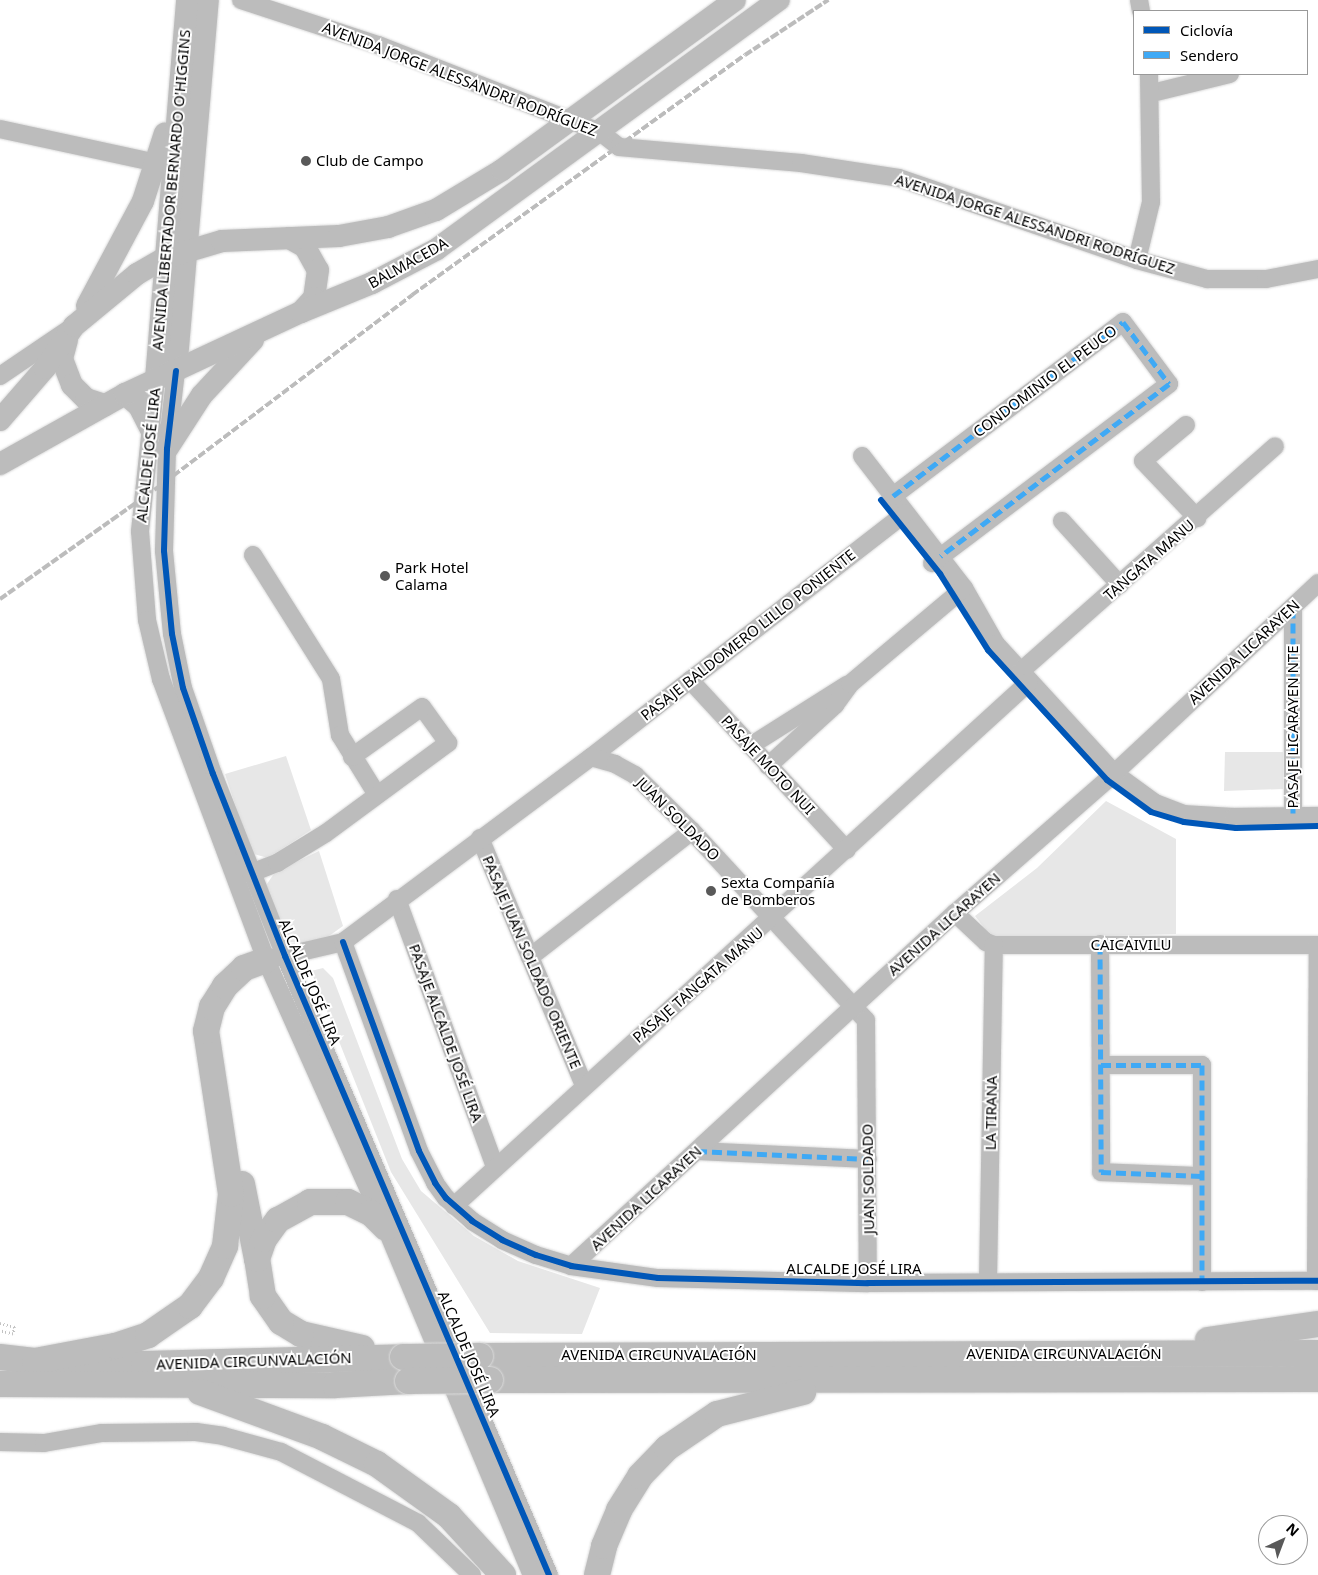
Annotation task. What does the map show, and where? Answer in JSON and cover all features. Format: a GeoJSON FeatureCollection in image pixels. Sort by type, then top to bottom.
{"type":"FeatureCollection","features":[{"type":"Feature","properties":{"kind":"highway"},"geometry":{"type":"LineString","coordinates":[[276,958],[238,984],[226,1005],[220,1029],[236,1152],[263,1296],[273,1314],[291,1329],[405,1365]]}},
{"type":"Feature","properties":{"kind":"highway"},"geometry":{"type":"LineString","coordinates":[[35,1361],[115,1346],[148,1335],[190,1306],[211,1278],[229,1229],[231,1194],[206,1032],[212,1007],[225,986],[244,968],[276,958]]}},
{"type":"Feature","properties":{"kind":"highway"},"geometry":{"type":"LineString","coordinates":[[256,1259],[264,1239],[278,1220],[310,1202],[348,1202],[371,1213],[386,1228]]}},
{"type":"Feature","properties":{"kind":"highway"},"geometry":{"type":"LineString","coordinates":[[1129,1354],[1318,1324]]}},
{"type":"Feature","properties":{"kind":"highway","name":"AVENIDA CIRCUNVALACIÓN"},"geometry":{"type":"LineString","coordinates":[[0,1357],[35,1361],[144,1364],[405,1365],[480,1356],[1318,1353]]}},
{"type":"Feature","properties":{"kind":"highway","name":"AVENIDA CIRCUNVALACIÓN"},"geometry":{"type":"LineString","coordinates":[[0,1384],[335,1385],[405,1365],[490,1380],[1318,1379]]}},
{"type":"Feature","properties":{"kind":"highway"},"geometry":{"type":"LineString","coordinates":[[597,1575],[610,1528],[629,1493],[653,1461],[683,1435],[717,1414],[763,1400],[855,1381]]}},
{"type":"Feature","properties":{"kind":"highway"},"geometry":{"type":"LineString","coordinates":[[183,1386],[322,1437],[377,1464],[449,1516],[503,1575]]}},
{"type":"Feature","properties":{"kind":"main road","name":"AVENIDA LIBERTADOR BERNARDO O'HIGGINS"},"geometry":{"type":"LineString","coordinates":[[166,375],[165,258],[187,0]]}},
{"type":"Feature","properties":{"kind":"main road","name":"AVENIDA LIBERTADOR BERNARDO O'HIGGINS"},"geometry":{"type":"LineString","coordinates":[[166,375],[187,252],[208,0]]}},
{"type":"Feature","properties":{"kind":"main road"},"geometry":{"type":"LineString","coordinates":[[105,405],[82,396],[67,377],[63,350],[74,326],[137,274],[165,258],[222,241],[364,233],[436,210],[481,185],[735,0]]}},
{"type":"Feature","properties":{"kind":"main road","name":"BALMACEDA"},"geometry":{"type":"LineString","coordinates":[[0,464],[125,394],[301,312],[372,283],[436,248],[600,132],[779,0]]}},
{"type":"Feature","properties":{"kind":"main road"},"geometry":{"type":"LineString","coordinates":[[0,420],[45,368],[74,326],[130,230],[157,162],[181,74]]}},
{"type":"Feature","properties":{"kind":"main road"},"geometry":{"type":"LineString","coordinates":[[189,215],[202,229],[222,241]]}},
{"type":"Feature","properties":{"kind":"main road"},"geometry":{"type":"LineString","coordinates":[[289,238],[305,247],[318,270],[314,298],[301,312]]}},
{"type":"Feature","properties":{"kind":"main road"},"geometry":{"type":"LineString","coordinates":[[167,449],[202,395],[262,331]]}},
{"type":"Feature","properties":{"kind":"main road"},"geometry":{"type":"LineString","coordinates":[[125,394],[139,406],[151,430]]}},
{"type":"Feature","properties":{"kind":"street","name":"AVENIDA JORGE ALESSANDRI RODRÍGUEZ"},"geometry":{"type":"LineString","coordinates":[[241,0],[378,45],[600,132],[619,147],[801,163],[899,178],[1137,260],[1206,279],[1266,279],[1318,268]]}},
{"type":"Feature","properties":{"kind":"street"},"geometry":{"type":"LineString","coordinates":[[1137,260],[1151,202],[1152,94],[1149,75]]}},
{"type":"Feature","properties":{"kind":"street"},"geometry":{"type":"LineString","coordinates":[[1152,94],[1226,75]]}},
{"type":"Feature","properties":{"kind":"street"},"geometry":{"type":"LineString","coordinates":[[0,129],[157,162]]}},
{"type":"Feature","properties":{"kind":"street","name":"CONDOMINIO EL PEUCO"},"geometry":{"type":"LineString","coordinates":[[893,496],[1124,322],[1169,384],[936,559]]}},
{"type":"Feature","properties":{"kind":"street"},"geometry":{"type":"LineString","coordinates":[[0,376],[74,326]]}},
{"type":"Feature","properties":{"kind":"street","name":"ALCALDE JOSÉ LIRA"},"geometry":{"type":"LineString","coordinates":[[166,375],[151,430],[140,531],[143,591],[153,650],[195,774],[549,1575]]}},
{"type":"Feature","properties":{"kind":"street","name":"ALCALDE JOSÉ LIRA"},"geometry":{"type":"LineString","coordinates":[[166,375],[167,449],[164,560],[175,652],[183,688],[210,766],[252,873],[276,958],[386,1228],[532,1575]]}},
{"type":"Feature","properties":{"kind":"street"},"geometry":{"type":"LineString","coordinates":[[1186,425],[1143,461],[1197,518]]}},
{"type":"Feature","properties":{"kind":"street","name":"TANGATA MANU"},"geometry":{"type":"LineString","coordinates":[[1025,677],[1120,585],[1197,518],[1275,446]]}},
{"type":"Feature","properties":{"kind":"street"},"geometry":{"type":"LineString","coordinates":[[862,456],[906,514],[936,559],[964,588],[996,644],[1114,773],[1156,803],[1183,814],[1318,816]]}},
{"type":"Feature","properties":{"kind":"street","name":"PASAJE BALDOMERO LILLO PONIENTE"},"geometry":{"type":"LineString","coordinates":[[590,757],[906,514]]}},
{"type":"Feature","properties":{"kind":"street"},"geometry":{"type":"LineString","coordinates":[[1062,522],[1120,585]]}},
{"type":"Feature","properties":{"kind":"street"},"geometry":{"type":"LineString","coordinates":[[253,554],[331,679],[340,735],[377,795]]}},
{"type":"Feature","properties":{"kind":"street","name":"AVENIDA LICARAYEN"},"geometry":{"type":"LineString","coordinates":[[571,1266],[955,913],[1114,773],[1318,583]]}},
{"type":"Feature","properties":{"kind":"street"},"geometry":{"type":"LineString","coordinates":[[750,746],[815,703],[850,684],[964,588]]}},
{"type":"Feature","properties":{"kind":"street","name":"PASAJE LICARAYEN NTE"},"geometry":{"type":"LineString","coordinates":[[1292,608],[1293,816]]}},
{"type":"Feature","properties":{"kind":"street","name":"PASAJE TANGATA MANU"},"geometry":{"type":"LineString","coordinates":[[454,1206],[584,1085],[773,919],[1025,677]]}},
{"type":"Feature","properties":{"kind":"street","name":"PASAJE MOTO NUI"},"geometry":{"type":"LineString","coordinates":[[690,680],[847,850]]}},
{"type":"Feature","properties":{"kind":"street"},"geometry":{"type":"LineString","coordinates":[[768,766],[835,705],[850,684]]}},
{"type":"Feature","properties":{"kind":"street"},"geometry":{"type":"LineString","coordinates":[[252,873],[277,864],[318,838],[448,742],[422,707],[352,757]]}},
{"type":"Feature","properties":{"kind":"street"},"geometry":{"type":"LineString","coordinates":[[343,942],[397,899],[590,757]]}},
{"type":"Feature","properties":{"kind":"street","name":"JUAN SOLDADO"},"geometry":{"type":"LineString","coordinates":[[590,757],[615,764],[635,775],[692,830],[866,1020],[868,1283]]}},
{"type":"Feature","properties":{"kind":"street"},"geometry":{"type":"LineString","coordinates":[[530,957],[692,830]]}},
{"type":"Feature","properties":{"kind":"street","name":"PASAJE JUAN SOLDADO ORIENTE"},"geometry":{"type":"LineString","coordinates":[[480,838],[584,1085]]}},
{"type":"Feature","properties":{"kind":"street","name":"PASAJE ALCALDE JOSÉ LIRA"},"geometry":{"type":"LineString","coordinates":[[397,899],[495,1167]]}},
{"type":"Feature","properties":{"kind":"street"},"geometry":{"type":"LineString","coordinates":[[955,913],[986,942],[994,945]]}},
{"type":"Feature","properties":{"kind":"street","name":"ALCALDE JOSÉ LIRA"},"geometry":{"type":"LineString","coordinates":[[276,958],[343,942],[426,1167],[454,1206],[502,1240],[571,1266],[658,1278],[868,1283],[1317,1281]]}},
{"type":"Feature","properties":{"kind":"street"},"geometry":{"type":"LineString","coordinates":[[1100,944],[1101,1172],[1202,1176]]}},
{"type":"Feature","properties":{"kind":"street","name":"CAICAIVILU"},"geometry":{"type":"LineString","coordinates":[[994,945],[1318,945]]}},
{"type":"Feature","properties":{"kind":"street","name":"LA TIRANA"},"geometry":{"type":"LineString","coordinates":[[988,1281],[994,945]]}},
{"type":"Feature","properties":{"kind":"street"},"geometry":{"type":"LineString","coordinates":[[1317,1281],[1318,945]]}},
{"type":"Feature","properties":{"kind":"street"},"geometry":{"type":"LineString","coordinates":[[1101,1065],[1202,1064],[1202,1282]]}},
{"type":"Feature","properties":{"kind":"street"},"geometry":{"type":"LineString","coordinates":[[697,1150],[868,1159]]}},
{"type":"Feature","properties":{"kind":"street"},"geometry":{"type":"LineString","coordinates":[[0,1442],[44,1443],[102,1433],[196,1432],[223,1436],[281,1452],[418,1524],[472,1575]]}},
{"type":"Feature","properties":{"kind":"path"},"geometry":{"type":"LineString","coordinates":[[0,1323],[15,1327],[13,1334],[0,1330]]}},
{"type":"Feature","properties":{"kind":"shaded area"},"geometry":{"type":"Polygon","coordinates":[[[1225,752],[1283,752],[1283,789],[1224,791],[1225,752]]]}},
{"type":"Feature","properties":{"kind":"shaded area"},"geometry":{"type":"Polygon","coordinates":[[[286,756],[311,830],[268,858],[251,853],[225,774],[286,756]]]}},
{"type":"Feature","properties":{"kind":"shaded area"},"geometry":{"type":"Polygon","coordinates":[[[1106,801],[1176,839],[1176,934],[993,939],[975,916],[1037,868],[1106,801]]]}},
{"type":"Feature","properties":{"kind":"shaded area"},"geometry":{"type":"Polygon","coordinates":[[[319,851],[343,926],[329,936],[306,944],[284,941],[265,887],[275,872],[319,851]]]}},
{"type":"Feature","properties":{"kind":"shaded area"},"geometry":{"type":"Polygon","coordinates":[[[323,968],[333,978],[402,1159],[421,1191],[474,1236],[518,1261],[600,1288],[582,1334],[490,1333],[391,1172],[311,971],[323,968]]]}},
{"type":"Feature","properties":{"kind":"railway"},"geometry":{"type":"LineString","coordinates":[[0,599],[165,482],[412,295],[745,55],[828,0]]}},
{"type":"Feature","properties":{"kind":"marked path"},"geometry":{"type":"LineString","coordinates":[[893,496],[1123,322],[1169,384],[941,556]]}},
{"type":"Feature","properties":{"kind":"marked path"},"geometry":{"type":"LineString","coordinates":[[1293,608],[1293,816]]}},
{"type":"Feature","properties":{"kind":"marked path"},"geometry":{"type":"LineString","coordinates":[[1100,944],[1101,1172],[1202,1176]]}},
{"type":"Feature","properties":{"kind":"marked path"},"geometry":{"type":"LineString","coordinates":[[1101,1065],[1202,1065],[1202,1282]]}},
{"type":"Feature","properties":{"kind":"marked path"},"geometry":{"type":"LineString","coordinates":[[697,1151],[868,1159]]}},
{"type":"Feature","properties":{"kind":"cycle path"},"geometry":{"type":"LineString","coordinates":[[176,371],[167,449],[164,551],[172,634],[183,688],[213,774],[285,956],[549,1575]]}},
{"type":"Feature","properties":{"kind":"cycle path"},"geometry":{"type":"LineString","coordinates":[[881,500],[940,574],[988,650],[1107,780],[1151,812],[1184,822],[1236,828],[1318,826]]}},
{"type":"Feature","properties":{"kind":"cycle path"},"geometry":{"type":"LineString","coordinates":[[343,942],[419,1151],[435,1183],[446,1198],[472,1221],[502,1240],[536,1255],[571,1266],[658,1278],[868,1283],[1318,1281]]}},
{"type":"Feature","properties":{"kind":"place","name":"Club de Campo"},"geometry":{"type":"Point","coordinates":[306,161]}},
{"type":"Feature","properties":{"kind":"place","name":"Park Hotel Calama"},"geometry":{"type":"Point","coordinates":[385,576]}},
{"type":"Feature","properties":{"kind":"place","name":"Sexta Compañía de Bomberos"},"geometry":{"type":"Point","coordinates":[711,891]}}]}
